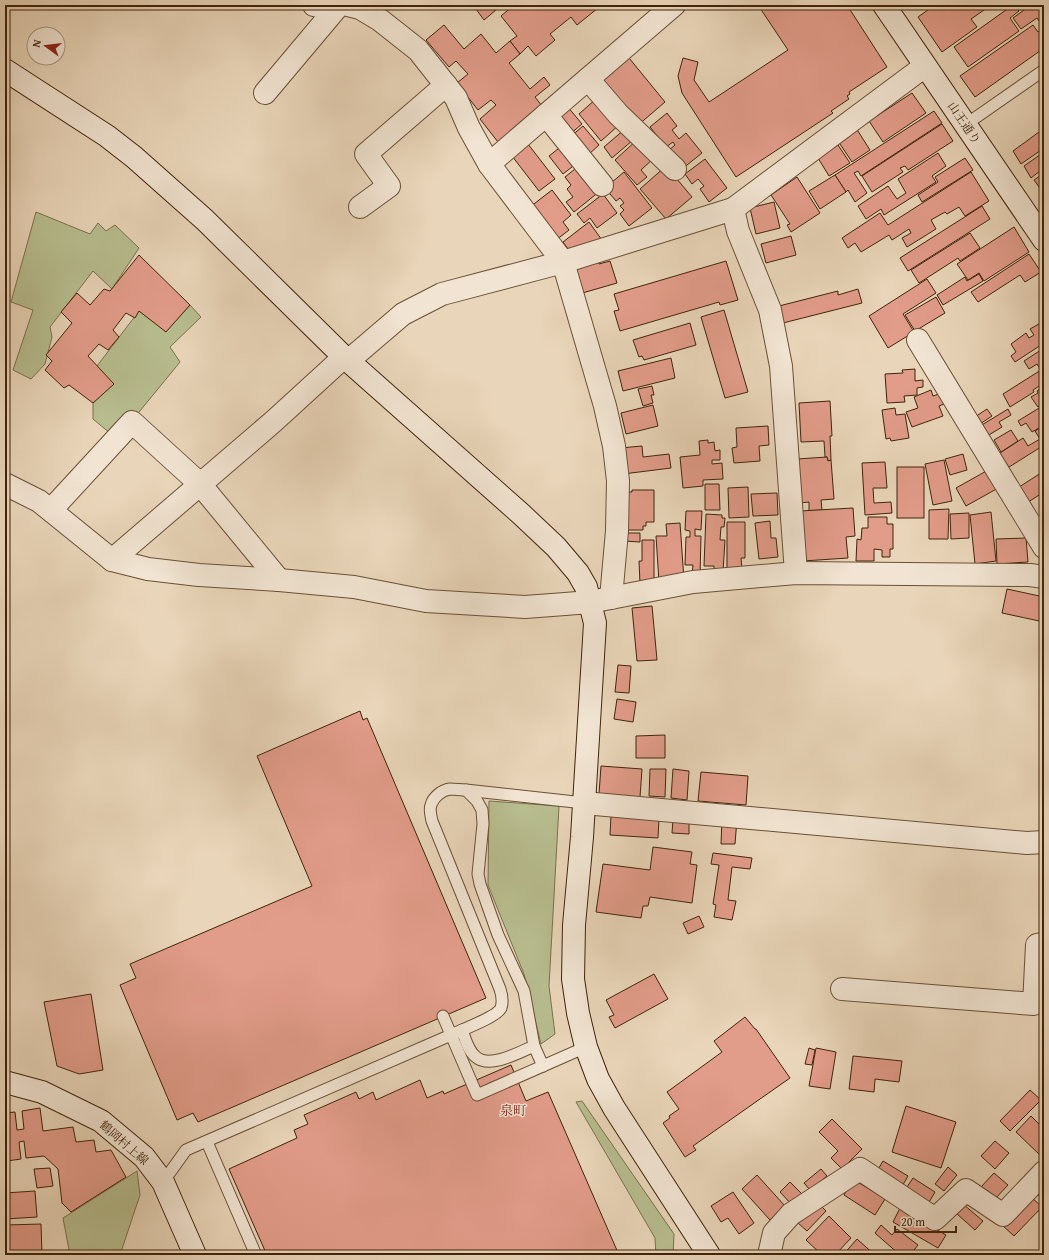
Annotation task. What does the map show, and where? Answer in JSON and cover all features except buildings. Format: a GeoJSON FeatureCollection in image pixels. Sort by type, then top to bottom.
{"type":"FeatureCollection","features":[{"type":"Feature","properties":{"kind":"street"},"geometry":{"type":"LineString","coordinates":[[314,5],[323,7],[331,5]]}},
{"type":"Feature","properties":{"kind":"street"},"geometry":{"type":"LineString","coordinates":[[265,93],[339,5]]}},
{"type":"Feature","properties":{"kind":"street"},"geometry":{"type":"LineString","coordinates":[[348,5],[360,8],[380,20],[418,50],[456,98],[489,164],[563,262],[605,406],[614,446],[618,481],[617,530],[611,598]]}},
{"type":"Feature","properties":{"kind":"street"},"geometry":{"type":"LineString","coordinates":[[489,164],[674,5]]}},
{"type":"Feature","properties":{"kind":"street","name":"山王通り"},"geometry":{"type":"LineString","coordinates":[[884,5],[965,125],[1040,227]]}},
{"type":"Feature","properties":{"kind":"street"},"geometry":{"type":"LineString","coordinates":[[112,560],[346,359],[403,314],[442,294],[563,262],[733,209],[925,66]]}},
{"type":"Feature","properties":{"kind":"street"},"geometry":{"type":"LineString","coordinates":[[5,70],[107,136],[134,157],[205,220],[346,359],[556,547],[578,573],[586,586],[595,623],[584,803],[574,924],[573,979],[578,1013],[586,1047],[598,1079],[614,1108],[709,1255]]}},
{"type":"Feature","properties":{"kind":"street"},"geometry":{"type":"LineString","coordinates":[[588,79],[618,114],[675,169]]}},
{"type":"Feature","properties":{"kind":"street"},"geometry":{"type":"LineString","coordinates":[[360,207],[390,186],[366,154],[446,85]]}},
{"type":"Feature","properties":{"kind":"street"},"geometry":{"type":"LineString","coordinates":[[546,115],[602,185]]}},
{"type":"Feature","properties":{"kind":"street"},"geometry":{"type":"LineString","coordinates":[[733,209],[738,231],[770,310],[782,366],[796,573]]}},
{"type":"Feature","properties":{"kind":"street"},"geometry":{"type":"LineString","coordinates":[[918,340],[1044,547]]}},
{"type":"Feature","properties":{"kind":"street"},"geometry":{"type":"LineString","coordinates":[[51,510],[132,422],[200,484],[279,580]]}},
{"type":"Feature","properties":{"kind":"street"},"geometry":{"type":"LineString","coordinates":[[5,484],[38,501],[51,510],[112,560],[148,569],[199,575],[354,587],[426,601],[525,607],[590,602],[693,582],[796,573],[1030,575],[1044,577]]}},
{"type":"Feature","properties":{"kind":"street"},"geometry":{"type":"LineString","coordinates":[[584,803],[1027,843],[1044,842]]}},
{"type":"Feature","properties":{"kind":"street"},"geometry":{"type":"LineString","coordinates":[[842,989],[1034,1004],[1038,945],[1044,944]]}},
{"type":"Feature","properties":{"kind":"street","name":"鶴岡村上線"},"geometry":{"type":"LineString","coordinates":[[5,1082],[42,1092],[101,1121],[144,1157],[163,1182],[194,1255]]}},
{"type":"Feature","properties":{"kind":"street"},"geometry":{"type":"LineString","coordinates":[[769,1255],[774,1233],[791,1214],[860,1169],[935,1220],[966,1190],[1004,1215],[1044,1172]]}},
{"type":"Feature","properties":{"kind":"lane"},"geometry":{"type":"LineString","coordinates":[[965,125],[1044,70]]}},
{"type":"Feature","properties":{"kind":"lane"},"geometry":{"type":"LineString","coordinates":[[163,1182],[186,1150],[451,1035],[492,1016],[501,1009],[503,1000],[500,989],[432,821],[430,812],[431,804],[438,796],[444,791],[451,789],[584,803]]}},
{"type":"Feature","properties":{"kind":"lane"},"geometry":{"type":"LineString","coordinates":[[466,790],[477,801],[482,810],[483,824],[478,874],[480,884],[498,935],[524,991],[534,1046],[543,1066]]}},
{"type":"Feature","properties":{"kind":"lane"},"geometry":{"type":"LineString","coordinates":[[443,1016],[477,1095],[586,1047]]}},
{"type":"Feature","properties":{"kind":"lane"},"geometry":{"type":"LineString","coordinates":[[462,1030],[471,1052],[476,1058],[494,1062],[534,1046]]}},
{"type":"Feature","properties":{"kind":"lane"},"geometry":{"type":"LineString","coordinates":[[207,1142],[256,1255]]}},
{"type":"Feature","properties":{"kind":"green space"},"geometry":{"type":"Polygon","coordinates":[[[36,212],[90,234],[98,223],[106,231],[115,225],[139,248],[112,289],[93,271],[50,327],[52,337],[45,364],[31,379],[13,370],[33,310],[11,302],[36,212]]]}},
{"type":"Feature","properties":{"kind":"green space"},"geometry":{"type":"Polygon","coordinates":[[[190,305],[201,317],[170,347],[180,362],[117,439],[93,419],[93,403],[113,384],[97,366],[139,311],[166,331],[190,305]]]}},
{"type":"Feature","properties":{"kind":"green space"},"geometry":{"type":"Polygon","coordinates":[[[489,801],[559,806],[549,986],[555,1034],[541,1044],[524,974],[488,885],[489,801]]]}},
{"type":"Feature","properties":{"kind":"green space"},"geometry":{"type":"Polygon","coordinates":[[[582,1101],[674,1234],[673,1255],[656,1255],[655,1238],[576,1102],[582,1101]]]}},
{"type":"Feature","properties":{"kind":"green space"},"geometry":{"type":"Polygon","coordinates":[[[137,1171],[140,1195],[120,1255],[70,1255],[63,1218],[137,1171]]]}},
{"type":"Feature","properties":{"kind":"district","name":"泉町"},"geometry":{"type":"Point","coordinates":[513,1110]}}]}
